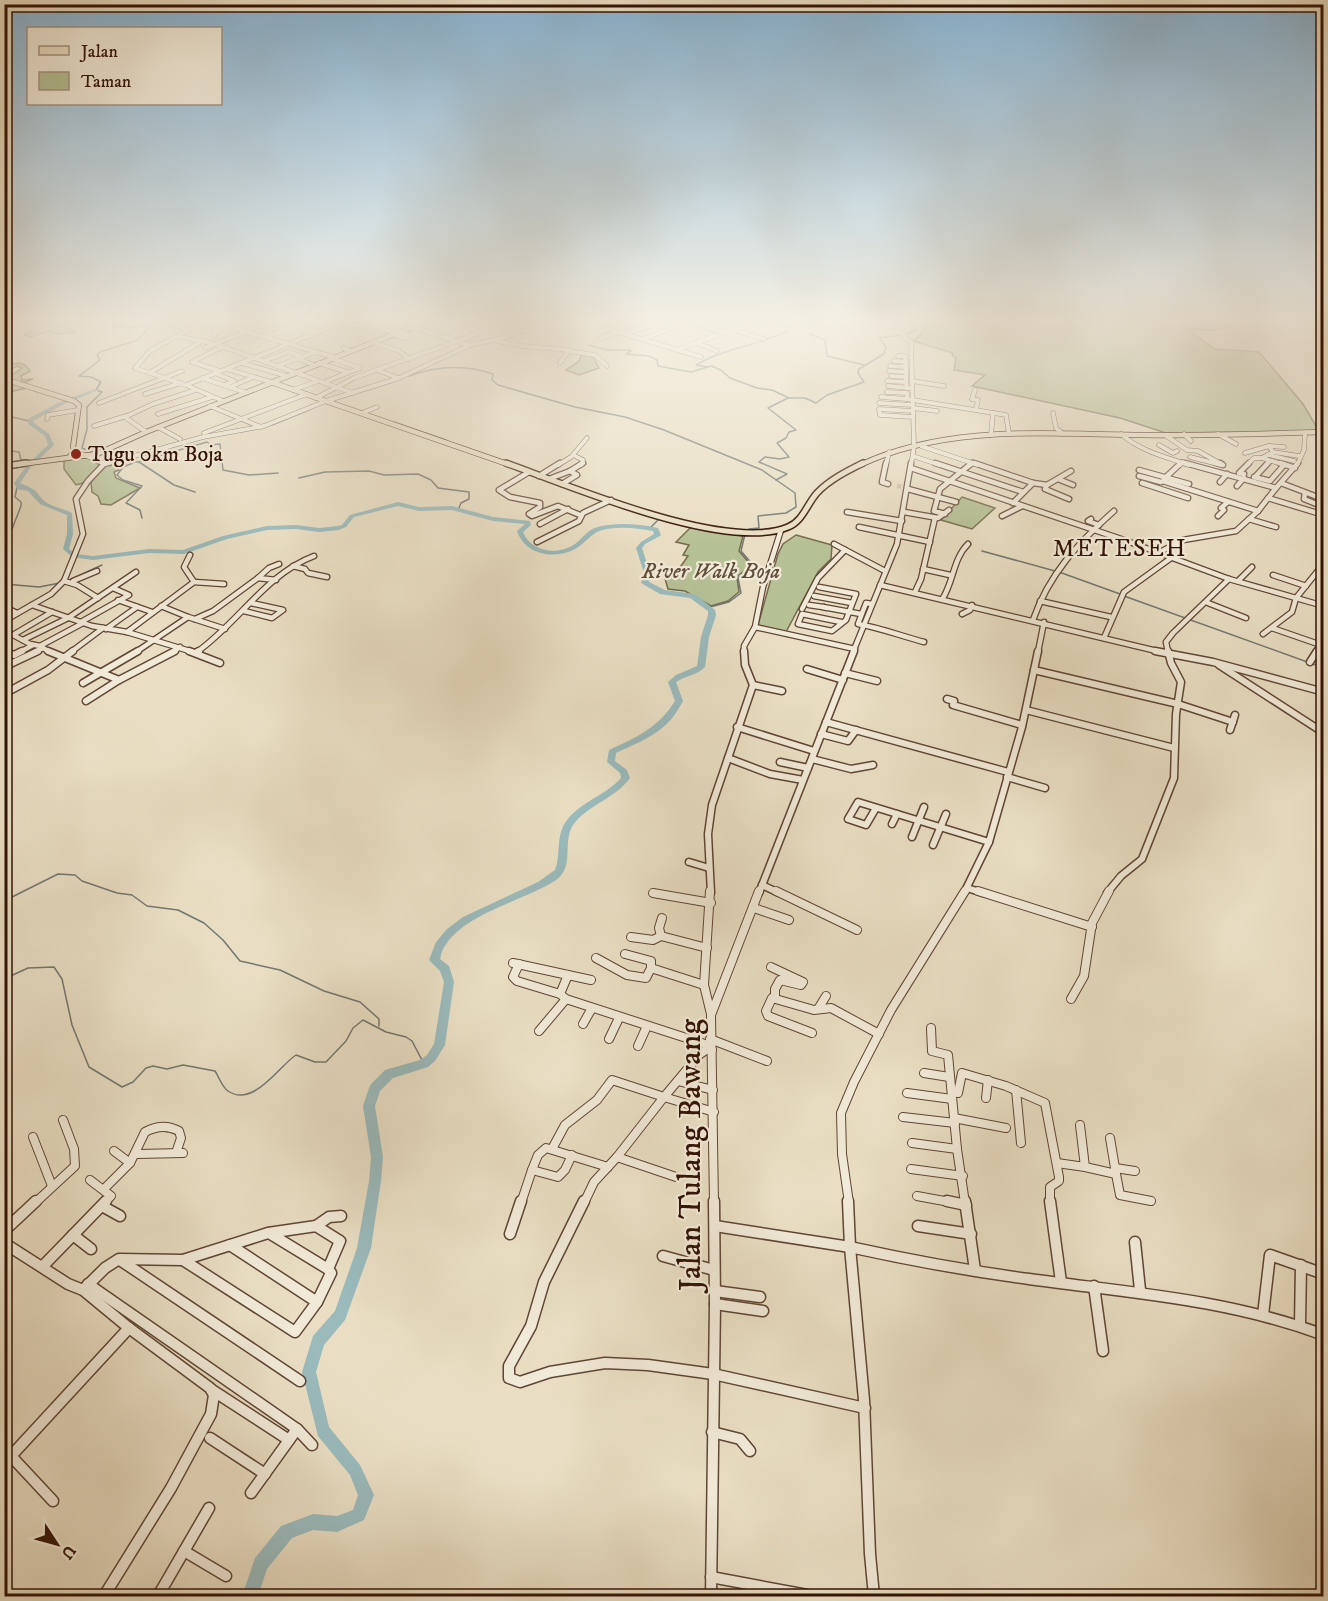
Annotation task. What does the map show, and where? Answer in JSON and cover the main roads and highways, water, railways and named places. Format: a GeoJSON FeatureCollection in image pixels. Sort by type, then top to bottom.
{"type":"FeatureCollection","features":[{"type":"Feature","properties":{"kind":"main road"},"geometry":{"type":"LineString","coordinates":[[51,394],[79,405],[78,431],[73,447],[75,451],[70,456]]}},
{"type":"Feature","properties":{"kind":"main road"},"geometry":{"type":"LineString","coordinates":[[4,467],[101,452],[240,394]]}},
{"type":"Feature","properties":{"kind":"main road"},"geometry":{"type":"LineString","coordinates":[[306,394],[527,473],[563,483],[608,502],[679,521],[745,534],[782,530],[799,521],[813,498],[823,488],[868,461],[889,452],[914,447],[1009,434],[1165,435],[1323,432]]}},
{"type":"Feature","properties":{"kind":"waterway"},"geometry":{"type":"LineString","coordinates":[[86,394],[60,404],[30,420],[30,423],[47,435],[51,445],[29,466],[17,483],[19,488],[33,491],[42,503],[70,514],[70,534],[66,549],[74,556],[93,558],[149,551],[184,552],[225,537],[267,528],[296,527],[319,530],[339,528],[344,526],[352,516],[398,504],[419,509],[452,508],[493,519],[528,522],[528,525],[520,531],[523,539],[534,549],[550,552],[559,552],[574,547],[590,533],[602,528],[626,526],[656,529],[658,535],[643,543],[639,548],[647,573],[645,583],[663,592],[692,596],[711,610],[712,615],[705,637],[701,667],[672,682],[679,701],[669,717],[639,739],[612,752],[611,762],[624,772],[626,778],[613,791],[582,811],[569,824],[564,837],[563,860],[559,872],[541,884],[466,920],[439,945],[434,960],[445,969],[449,982],[439,1045],[424,1064],[389,1074],[375,1088],[369,1106],[377,1157],[364,1248],[340,1315],[318,1341],[309,1372],[323,1431],[355,1470],[366,1495],[359,1515],[337,1524],[313,1522],[287,1532],[261,1564],[250,1596]]}},
{"type":"Feature","properties":{"kind":"waterway"},"geometry":{"type":"LineString","coordinates":[[94,453],[82,448],[87,429],[87,407],[100,394]]}},
{"type":"Feature","properties":{"kind":"waterway"},"geometry":{"type":"LineString","coordinates":[[335,400],[355,394]]}},
{"type":"Feature","properties":{"kind":"waterway"},"geometry":{"type":"LineString","coordinates":[[528,394],[575,407],[625,417],[664,430],[762,470],[776,480]]}},
{"type":"Feature","properties":{"kind":"waterway"},"geometry":{"type":"LineString","coordinates":[[780,394],[789,398],[805,398],[816,403],[831,394]]}},
{"type":"Feature","properties":{"kind":"waterway"},"geometry":{"type":"LineString","coordinates":[[776,480],[787,474],[759,462],[765,457],[780,459],[789,457],[777,443],[786,438],[789,432],[796,430],[768,408],[788,398]]}},
{"type":"Feature","properties":{"kind":"waterway"},"geometry":{"type":"LineString","coordinates":[[272,425],[309,410]]}},
{"type":"Feature","properties":{"kind":"waterway"},"geometry":{"type":"LineString","coordinates":[[4,411],[12,417],[29,421]]}},
{"type":"Feature","properties":{"kind":"waterway"},"geometry":{"type":"LineString","coordinates":[[394,422],[446,440]]}},
{"type":"Feature","properties":{"kind":"waterway"},"geometry":{"type":"LineString","coordinates":[[240,432],[256,429]]}},
{"type":"Feature","properties":{"kind":"waterway"},"geometry":{"type":"LineString","coordinates":[[125,459],[129,462],[138,462],[207,442],[211,445],[220,444],[223,470],[249,475],[278,473]]}},
{"type":"Feature","properties":{"kind":"waterway"},"geometry":{"type":"LineString","coordinates":[[4,450],[19,452],[21,460],[33,460]]}},
{"type":"Feature","properties":{"kind":"waterway"},"geometry":{"type":"LineString","coordinates":[[101,454],[120,458]]}},
{"type":"Feature","properties":{"kind":"waterway"},"geometry":{"type":"LineString","coordinates":[[139,462],[174,485],[195,492]]}},
{"type":"Feature","properties":{"kind":"waterway"},"geometry":{"type":"LineString","coordinates":[[133,463],[123,467],[117,475],[123,480],[142,486],[126,503],[140,510],[142,518]]}},
{"type":"Feature","properties":{"kind":"waterway"},"geometry":{"type":"LineString","coordinates":[[299,478],[325,472],[369,471],[384,475],[418,474],[431,480],[438,488],[469,492],[469,499],[461,503],[458,510]]}},
{"type":"Feature","properties":{"kind":"waterway"},"geometry":{"type":"LineString","coordinates":[[749,529],[759,528],[758,516],[786,513],[796,507],[795,493],[776,480]]}},
{"type":"Feature","properties":{"kind":"waterway"},"geometry":{"type":"LineString","coordinates":[[18,485],[27,488]]}},
{"type":"Feature","properties":{"kind":"waterway"},"geometry":{"type":"LineString","coordinates":[[4,535],[12,529],[21,506],[21,502],[15,497],[17,487]]}},
{"type":"Feature","properties":{"kind":"waterway"},"geometry":{"type":"LineString","coordinates":[[650,528],[659,519]]}},
{"type":"Feature","properties":{"kind":"waterway"},"geometry":{"type":"LineString","coordinates":[[710,607],[729,602],[741,593],[738,578],[753,565],[741,551],[745,534]]}},
{"type":"Feature","properties":{"kind":"waterway"},"geometry":{"type":"LineString","coordinates":[[982,551],[1055,571]]}},
{"type":"Feature","properties":{"kind":"waterway"},"geometry":{"type":"LineString","coordinates":[[67,581],[102,565]]}},
{"type":"Feature","properties":{"kind":"waterway"},"geometry":{"type":"LineString","coordinates":[[1059,572],[1120,594]]}},
{"type":"Feature","properties":{"kind":"waterway"},"geometry":{"type":"LineString","coordinates":[[4,584],[39,587],[60,583]]}},
{"type":"Feature","properties":{"kind":"waterway"},"geometry":{"type":"LineString","coordinates":[[1124,596],[1324,668]]}},
{"type":"Feature","properties":{"kind":"waterway"},"geometry":{"type":"LineString","coordinates":[[4,901],[58,874],[75,875],[82,881],[117,893],[132,895],[147,906],[178,910],[204,923],[223,940],[240,961],[280,970],[324,991],[360,1002],[379,1019],[379,1026]]}},
{"type":"Feature","properties":{"kind":"waterway"},"geometry":{"type":"LineString","coordinates":[[4,979],[28,968],[54,967],[62,979],[72,1025],[89,1067],[122,1087],[133,1082],[146,1068],[153,1066],[167,1069],[183,1065],[215,1071],[228,1091],[237,1095],[247,1094],[265,1084],[296,1055],[315,1062],[326,1062],[346,1041],[353,1028],[363,1020],[386,1032],[406,1037],[412,1041],[424,1064]]}},
{"type":"Feature","properties":{"kind":"tunnel"},"geometry":{"type":"LineString","coordinates":[[897,486],[908,488]]}},
{"type":"Feature","properties":{"kind":"place","name":"Tugu 0km Boja"},"geometry":{"type":"Point","coordinates":[76,454]}},
{"type":"Feature","properties":{"kind":"district","name":"METESEH"},"geometry":{"type":"Point","coordinates":[1120,549]}},
{"type":"Feature","properties":{"kind":"park label","name":"River Walk Boja"},"geometry":{"type":"Point","coordinates":[711,571]}}]}
